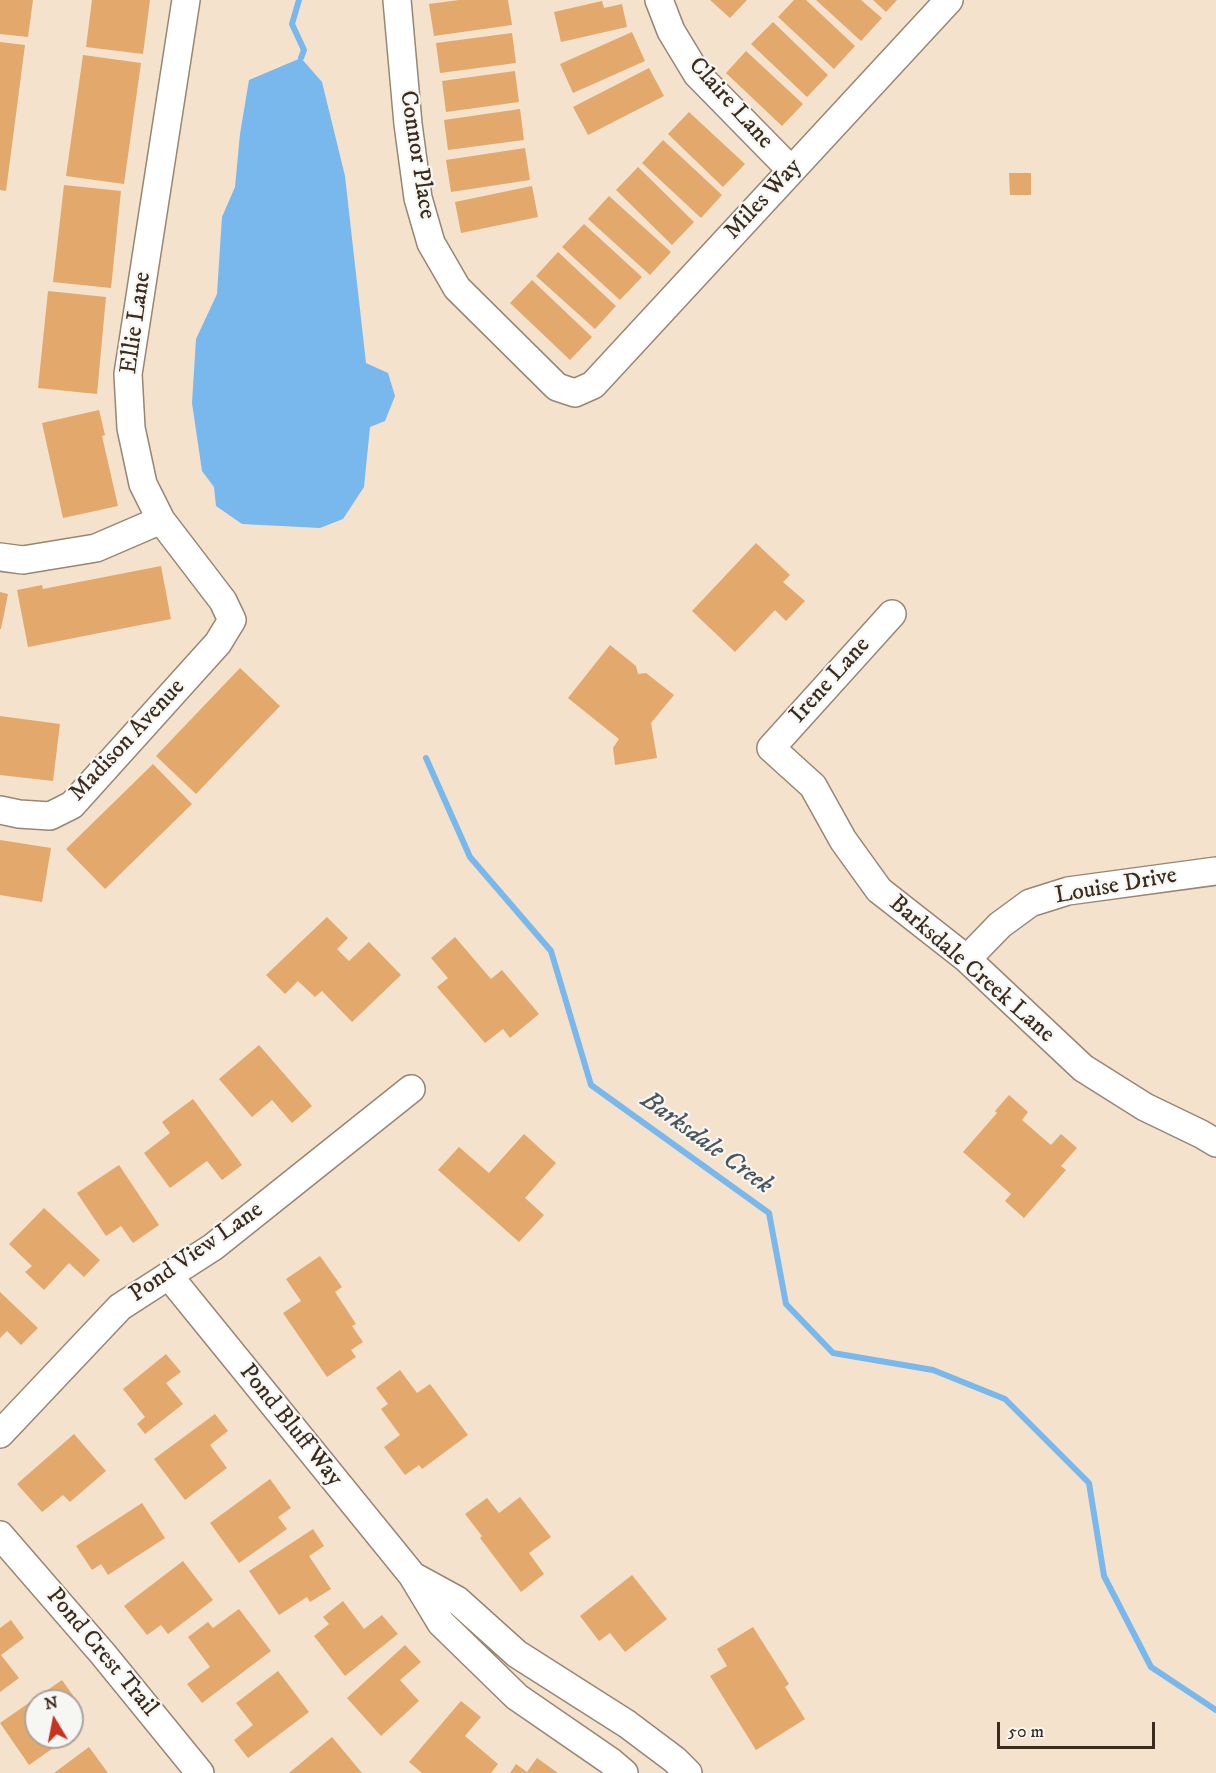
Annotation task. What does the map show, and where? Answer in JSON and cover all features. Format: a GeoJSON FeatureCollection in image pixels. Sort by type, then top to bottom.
{"type":"FeatureCollection","features":[{"type":"Feature","properties":{"kind":"street","name":"Ellie Lane"},"geometry":{"type":"LineString","coordinates":[[186,0],[128,374],[131,428],[143,484],[161,520],[224,601],[232,620]]}},
{"type":"Feature","properties":{"kind":"street","name":"Connor Place"},"geometry":{"type":"LineString","coordinates":[[397,0],[417,198],[431,243],[457,288],[557,387],[575,393]]}},
{"type":"Feature","properties":{"kind":"street","name":"Claire Lane"},"geometry":{"type":"LineString","coordinates":[[659,0],[671,31],[697,74],[791,170]]}},
{"type":"Feature","properties":{"kind":"street","name":"Miles Way"},"geometry":{"type":"LineString","coordinates":[[575,393],[593,385],[949,0]]}},
{"type":"Feature","properties":{"kind":"street"},"geometry":{"type":"LineString","coordinates":[[0,557],[23,560],[96,548],[161,520]]}},
{"type":"Feature","properties":{"kind":"street","name":"Irene Lane"},"geometry":{"type":"LineString","coordinates":[[771,748],[892,614]]}},
{"type":"Feature","properties":{"kind":"street","name":"Madison Avenue"},"geometry":{"type":"LineString","coordinates":[[0,810],[50,816],[72,805],[218,643],[232,620]]}},
{"type":"Feature","properties":{"kind":"street","name":"Barksdale Creek Lane"},"geometry":{"type":"LineString","coordinates":[[771,748],[813,786],[843,840],[879,890],[967,959],[1083,1068],[1145,1107],[1216,1143]]}},
{"type":"Feature","properties":{"kind":"street","name":"Louise Drive"},"geometry":{"type":"LineString","coordinates":[[967,959],[1000,925],[1030,903],[1068,891],[1216,870]]}},
{"type":"Feature","properties":{"kind":"street","name":"Pond View Lane"},"geometry":{"type":"LineString","coordinates":[[0,1434],[120,1307],[213,1247],[411,1089]]}},
{"type":"Feature","properties":{"kind":"street","name":"Pond Bluff Way"},"geometry":{"type":"LineString","coordinates":[[169,1276],[411,1575],[441,1623],[517,1697],[624,1773]]}},
{"type":"Feature","properties":{"kind":"street","name":"Pond Crest Trail"},"geometry":{"type":"LineString","coordinates":[[0,1535],[103,1654],[200,1773]]}},
{"type":"Feature","properties":{"kind":"street","name":"Pond Bluff Way"},"geometry":{"type":"LineString","coordinates":[[411,1575],[456,1600],[517,1654],[627,1724],[675,1760],[688,1773]]}},
{"type":"Feature","properties":{"kind":"water"},"geometry":{"type":"Polygon","coordinates":[[[301,58],[322,82],[345,176],[366,363],[388,373],[395,396],[385,421],[370,427],[364,487],[343,519],[320,528],[242,524],[216,506],[214,487],[202,471],[192,403],[196,339],[217,294],[222,217],[235,187],[240,134],[249,80],[301,58]]]}},
{"type":"Feature","properties":{"kind":"building"},"geometry":{"type":"Polygon","coordinates":[[[0,0],[33,0],[28,37],[0,34],[0,0]]]}},
{"type":"Feature","properties":{"kind":"building"},"geometry":{"type":"Polygon","coordinates":[[[92,0],[150,0],[143,54],[86,47],[92,0]]]}},
{"type":"Feature","properties":{"kind":"building"},"geometry":{"type":"Polygon","coordinates":[[[459,0],[508,0],[512,25],[434,36],[429,4],[459,0]]]}},
{"type":"Feature","properties":{"kind":"building"},"geometry":{"type":"Polygon","coordinates":[[[710,0],[747,0],[730,18],[710,0]]]}},
{"type":"Feature","properties":{"kind":"building"},"geometry":{"type":"Polygon","coordinates":[[[794,0],[806,0],[855,46],[834,69],[778,17],[794,0]]]}},
{"type":"Feature","properties":{"kind":"building"},"geometry":{"type":"Polygon","coordinates":[[[816,0],[861,0],[882,18],[861,41],[816,0]]]}},
{"type":"Feature","properties":{"kind":"building"},"geometry":{"type":"Polygon","coordinates":[[[873,0],[897,0],[886,12],[873,0]]]}},
{"type":"Feature","properties":{"kind":"building"},"geometry":{"type":"Polygon","coordinates":[[[602,1],[604,8],[622,4],[627,27],[561,42],[554,12],[602,1]]]}},
{"type":"Feature","properties":{"kind":"building"},"geometry":{"type":"Polygon","coordinates":[[[773,22],[828,75],[807,97],[751,44],[773,22]]]}},
{"type":"Feature","properties":{"kind":"building"},"geometry":{"type":"Polygon","coordinates":[[[632,32],[645,61],[573,93],[560,64],[632,32]]]}},
{"type":"Feature","properties":{"kind":"building"},"geometry":{"type":"Polygon","coordinates":[[[512,33],[516,63],[440,73],[436,43],[512,33]]]}},
{"type":"Feature","properties":{"kind":"building"},"geometry":{"type":"Polygon","coordinates":[[[0,42],[25,45],[6,191],[0,190],[0,42]]]}},
{"type":"Feature","properties":{"kind":"building"},"geometry":{"type":"Polygon","coordinates":[[[746,51],[803,104],[782,126],[726,73],[746,51]]]}},
{"type":"Feature","properties":{"kind":"building"},"geometry":{"type":"Polygon","coordinates":[[[83,55],[141,63],[124,184],[66,176],[83,55]]]}},
{"type":"Feature","properties":{"kind":"building"},"geometry":{"type":"Polygon","coordinates":[[[649,68],[664,96],[588,135],[573,107],[649,68]]]}},
{"type":"Feature","properties":{"kind":"building"},"geometry":{"type":"Polygon","coordinates":[[[515,71],[519,102],[446,112],[442,81],[515,71]]]}},
{"type":"Feature","properties":{"kind":"building"},"geometry":{"type":"Polygon","coordinates":[[[520,109],[524,140],[448,150],[444,120],[520,109]]]}},
{"type":"Feature","properties":{"kind":"building"},"geometry":{"type":"Polygon","coordinates":[[[689,112],[745,164],[723,187],[668,134],[689,112]]]}},
{"type":"Feature","properties":{"kind":"building"},"geometry":{"type":"Polygon","coordinates":[[[663,140],[722,195],[701,218],[642,163],[663,140]]]}},
{"type":"Feature","properties":{"kind":"building"},"geometry":{"type":"Polygon","coordinates":[[[525,148],[530,180],[451,192],[446,160],[525,148]]]}},
{"type":"Feature","properties":{"kind":"building"},"geometry":{"type":"Polygon","coordinates":[[[638,167],[694,222],[672,245],[616,190],[638,167]]]}},
{"type":"Feature","properties":{"kind":"building"},"geometry":{"type":"Polygon","coordinates":[[[1009,173],[1031,173],[1031,195],[1010,195],[1009,173]]]}},
{"type":"Feature","properties":{"kind":"building"},"geometry":{"type":"Polygon","coordinates":[[[64,185],[121,191],[111,288],[53,282],[64,185]]]}},
{"type":"Feature","properties":{"kind":"building"},"geometry":{"type":"Polygon","coordinates":[[[532,186],[538,217],[461,233],[455,202],[532,186]]]}},
{"type":"Feature","properties":{"kind":"building"},"geometry":{"type":"Polygon","coordinates":[[[609,196],[671,252],[650,275],[588,219],[609,196]]]}},
{"type":"Feature","properties":{"kind":"building"},"geometry":{"type":"Polygon","coordinates":[[[584,224],[642,277],[620,300],[562,247],[584,224]]]}},
{"type":"Feature","properties":{"kind":"building"},"geometry":{"type":"Polygon","coordinates":[[[558,252],[616,306],[595,329],[536,276],[558,252]]]}},
{"type":"Feature","properties":{"kind":"building"},"geometry":{"type":"Polygon","coordinates":[[[532,280],[592,337],[570,360],[510,303],[532,280]]]}},
{"type":"Feature","properties":{"kind":"building"},"geometry":{"type":"Polygon","coordinates":[[[48,291],[106,297],[97,394],[38,388],[48,291]]]}},
{"type":"Feature","properties":{"kind":"building"},"geometry":{"type":"Polygon","coordinates":[[[99,410],[105,435],[102,436],[118,506],[63,518],[42,423],[99,410]]]}},
{"type":"Feature","properties":{"kind":"building"},"geometry":{"type":"Polygon","coordinates":[[[756,543],[790,575],[783,582],[805,601],[786,621],[775,610],[735,652],[692,611],[756,543]]]}},
{"type":"Feature","properties":{"kind":"building"},"geometry":{"type":"Polygon","coordinates":[[[161,566],[171,619],[28,647],[17,590],[42,585],[43,589],[161,566]]]}},
{"type":"Feature","properties":{"kind":"building"},"geometry":{"type":"Polygon","coordinates":[[[0,592],[8,594],[1,629],[0,629],[0,592]]]}},
{"type":"Feature","properties":{"kind":"building"},"geometry":{"type":"Polygon","coordinates":[[[610,645],[636,666],[638,674],[646,673],[674,695],[651,723],[657,758],[615,765],[613,748],[619,739],[568,698],[610,645]]]}},
{"type":"Feature","properties":{"kind":"building"},"geometry":{"type":"Polygon","coordinates":[[[240,668],[280,706],[196,794],[156,756],[240,668]]]}},
{"type":"Feature","properties":{"kind":"building"},"geometry":{"type":"Polygon","coordinates":[[[0,716],[60,724],[53,781],[0,775],[0,716]]]}},
{"type":"Feature","properties":{"kind":"building"},"geometry":{"type":"Polygon","coordinates":[[[153,764],[192,804],[105,889],[66,849],[153,764]]]}},
{"type":"Feature","properties":{"kind":"building"},"geometry":{"type":"Polygon","coordinates":[[[0,840],[51,848],[42,902],[0,895],[0,840]]]}},
{"type":"Feature","properties":{"kind":"building"},"geometry":{"type":"Polygon","coordinates":[[[327,917],[348,938],[337,949],[349,961],[369,942],[401,975],[352,1022],[322,991],[315,997],[298,981],[285,994],[266,975],[327,917]]]}},
{"type":"Feature","properties":{"kind":"building"},"geometry":{"type":"Polygon","coordinates":[[[455,937],[491,979],[502,970],[539,1014],[510,1038],[503,1029],[485,1043],[437,987],[448,978],[431,958],[455,937]]]}},
{"type":"Feature","properties":{"kind":"building"},"geometry":{"type":"Polygon","coordinates":[[[259,1045],[312,1106],[292,1123],[272,1100],[252,1117],[219,1079],[259,1045]]]}},
{"type":"Feature","properties":{"kind":"building"},"geometry":{"type":"Polygon","coordinates":[[[1009,1095],[1028,1112],[1022,1120],[1051,1145],[1061,1134],[1077,1148],[1061,1166],[1066,1170],[1024,1218],[1005,1201],[1011,1194],[963,1152],[997,1113],[995,1111],[1009,1095]]]}},
{"type":"Feature","properties":{"kind":"building"},"geometry":{"type":"Polygon","coordinates":[[[193,1099],[242,1165],[222,1180],[207,1161],[170,1188],[144,1153],[170,1133],[162,1122],[193,1099]]]}},
{"type":"Feature","properties":{"kind":"building"},"geometry":{"type":"Polygon","coordinates":[[[524,1134],[556,1163],[525,1198],[544,1215],[519,1242],[438,1170],[459,1147],[489,1173],[524,1134]]]}},
{"type":"Feature","properties":{"kind":"building"},"geometry":{"type":"Polygon","coordinates":[[[119,1165],[159,1225],[133,1243],[121,1226],[106,1236],[77,1193],[119,1165]]]}},
{"type":"Feature","properties":{"kind":"building"},"geometry":{"type":"Polygon","coordinates":[[[44,1208],[100,1260],[84,1277],[69,1263],[44,1290],[25,1272],[32,1266],[9,1244],[44,1208]]]}},
{"type":"Feature","properties":{"kind":"building"},"geometry":{"type":"Polygon","coordinates":[[[320,1256],[342,1287],[335,1292],[356,1324],[352,1326],[363,1342],[351,1350],[356,1357],[327,1377],[283,1313],[301,1301],[286,1279],[320,1256]]]}},
{"type":"Feature","properties":{"kind":"building"},"geometry":{"type":"Polygon","coordinates":[[[0,1292],[38,1328],[21,1345],[7,1331],[0,1338],[0,1292]]]}},
{"type":"Feature","properties":{"kind":"building"},"geometry":{"type":"Polygon","coordinates":[[[166,1354],[181,1372],[166,1383],[183,1404],[145,1434],[137,1424],[145,1417],[123,1389],[166,1354]]]}},
{"type":"Feature","properties":{"kind":"building"},"geometry":{"type":"Polygon","coordinates":[[[400,1370],[417,1393],[430,1384],[468,1435],[422,1469],[419,1465],[405,1475],[384,1447],[400,1435],[381,1409],[388,1404],[376,1388],[400,1370]]]}},
{"type":"Feature","properties":{"kind":"building"},"geometry":{"type":"Polygon","coordinates":[[[215,1414],[228,1431],[210,1445],[227,1468],[185,1500],[154,1459],[215,1414]]]}},
{"type":"Feature","properties":{"kind":"building"},"geometry":{"type":"Polygon","coordinates":[[[74,1434],[106,1471],[70,1502],[63,1495],[42,1512],[17,1484],[74,1434]]]}},
{"type":"Feature","properties":{"kind":"building"},"geometry":{"type":"Polygon","coordinates":[[[270,1479],[291,1508],[278,1517],[287,1529],[239,1563],[210,1523],[270,1479]]]}},
{"type":"Feature","properties":{"kind":"building"},"geometry":{"type":"Polygon","coordinates":[[[520,1497],[551,1537],[529,1553],[544,1574],[521,1592],[480,1538],[482,1536],[465,1514],[487,1498],[499,1513],[520,1497]]]}},
{"type":"Feature","properties":{"kind":"building"},"geometry":{"type":"Polygon","coordinates":[[[142,1503],[165,1538],[108,1575],[101,1564],[92,1570],[76,1546],[142,1503]]]}},
{"type":"Feature","properties":{"kind":"building"},"geometry":{"type":"Polygon","coordinates":[[[313,1529],[324,1546],[309,1556],[331,1589],[310,1602],[307,1597],[279,1615],[249,1571],[313,1529]]]}},
{"type":"Feature","properties":{"kind":"building"},"geometry":{"type":"Polygon","coordinates":[[[183,1561],[213,1600],[168,1634],[161,1625],[147,1635],[124,1606],[183,1561]]]}},
{"type":"Feature","properties":{"kind":"building"},"geometry":{"type":"Polygon","coordinates":[[[632,1575],[667,1619],[625,1652],[610,1633],[599,1641],[580,1616],[632,1575]]]}},
{"type":"Feature","properties":{"kind":"building"},"geometry":{"type":"Polygon","coordinates":[[[343,1601],[364,1629],[382,1615],[398,1634],[345,1676],[314,1636],[329,1624],[323,1617],[343,1601]]]}},
{"type":"Feature","properties":{"kind":"building"},"geometry":{"type":"Polygon","coordinates":[[[239,1609],[271,1651],[202,1703],[187,1684],[210,1667],[188,1637],[208,1622],[213,1628],[239,1609]]]}},
{"type":"Feature","properties":{"kind":"building"},"geometry":{"type":"Polygon","coordinates":[[[11,1620],[24,1638],[1,1655],[19,1678],[0,1692],[0,1628],[11,1620]]]}},
{"type":"Feature","properties":{"kind":"building"},"geometry":{"type":"Polygon","coordinates":[[[753,1627],[789,1684],[785,1687],[805,1719],[756,1750],[710,1676],[727,1666],[717,1649],[753,1627]]]}},
{"type":"Feature","properties":{"kind":"building"},"geometry":{"type":"Polygon","coordinates":[[[405,1645],[421,1662],[400,1680],[419,1701],[381,1736],[347,1698],[405,1645]]]}},
{"type":"Feature","properties":{"kind":"building"},"geometry":{"type":"Polygon","coordinates":[[[278,1671],[309,1712],[248,1758],[234,1740],[253,1725],[236,1703],[278,1671]]]}},
{"type":"Feature","properties":{"kind":"building"},"geometry":{"type":"Polygon","coordinates":[[[62,1680],[68,1689],[49,1689],[62,1680]]]}},
{"type":"Feature","properties":{"kind":"building"},"geometry":{"type":"Polygon","coordinates":[[[461,1701],[481,1717],[465,1736],[498,1764],[491,1773],[422,1773],[409,1762],[461,1701]]]}},
{"type":"Feature","properties":{"kind":"building"},"geometry":{"type":"Polygon","coordinates":[[[24,1706],[24,1749],[52,1749],[29,1765],[0,1723],[24,1706]]]}},
{"type":"Feature","properties":{"kind":"building"},"geometry":{"type":"Polygon","coordinates":[[[332,1737],[362,1773],[289,1773],[332,1737]]]}},
{"type":"Feature","properties":{"kind":"building"},"geometry":{"type":"Polygon","coordinates":[[[89,1747],[108,1773],[54,1773],[89,1747]]]}},
{"type":"Feature","properties":{"kind":"building"},"geometry":{"type":"Polygon","coordinates":[[[537,1758],[558,1773],[510,1773],[516,1764],[527,1772],[537,1758]]]}},
{"type":"Feature","properties":{"kind":"waterway","name":"Barksdale Creek"},"geometry":{"type":"LineString","coordinates":[[299,0],[292,24],[304,50],[301,58]]}},
{"type":"Feature","properties":{"kind":"waterway","name":"Barksdale Creek"},"geometry":{"type":"LineString","coordinates":[[426,758],[470,857],[551,951],[591,1085],[769,1213],[786,1304],[833,1353],[933,1370],[1005,1399],[1089,1483],[1104,1576],[1151,1667],[1216,1710]]}}]}
